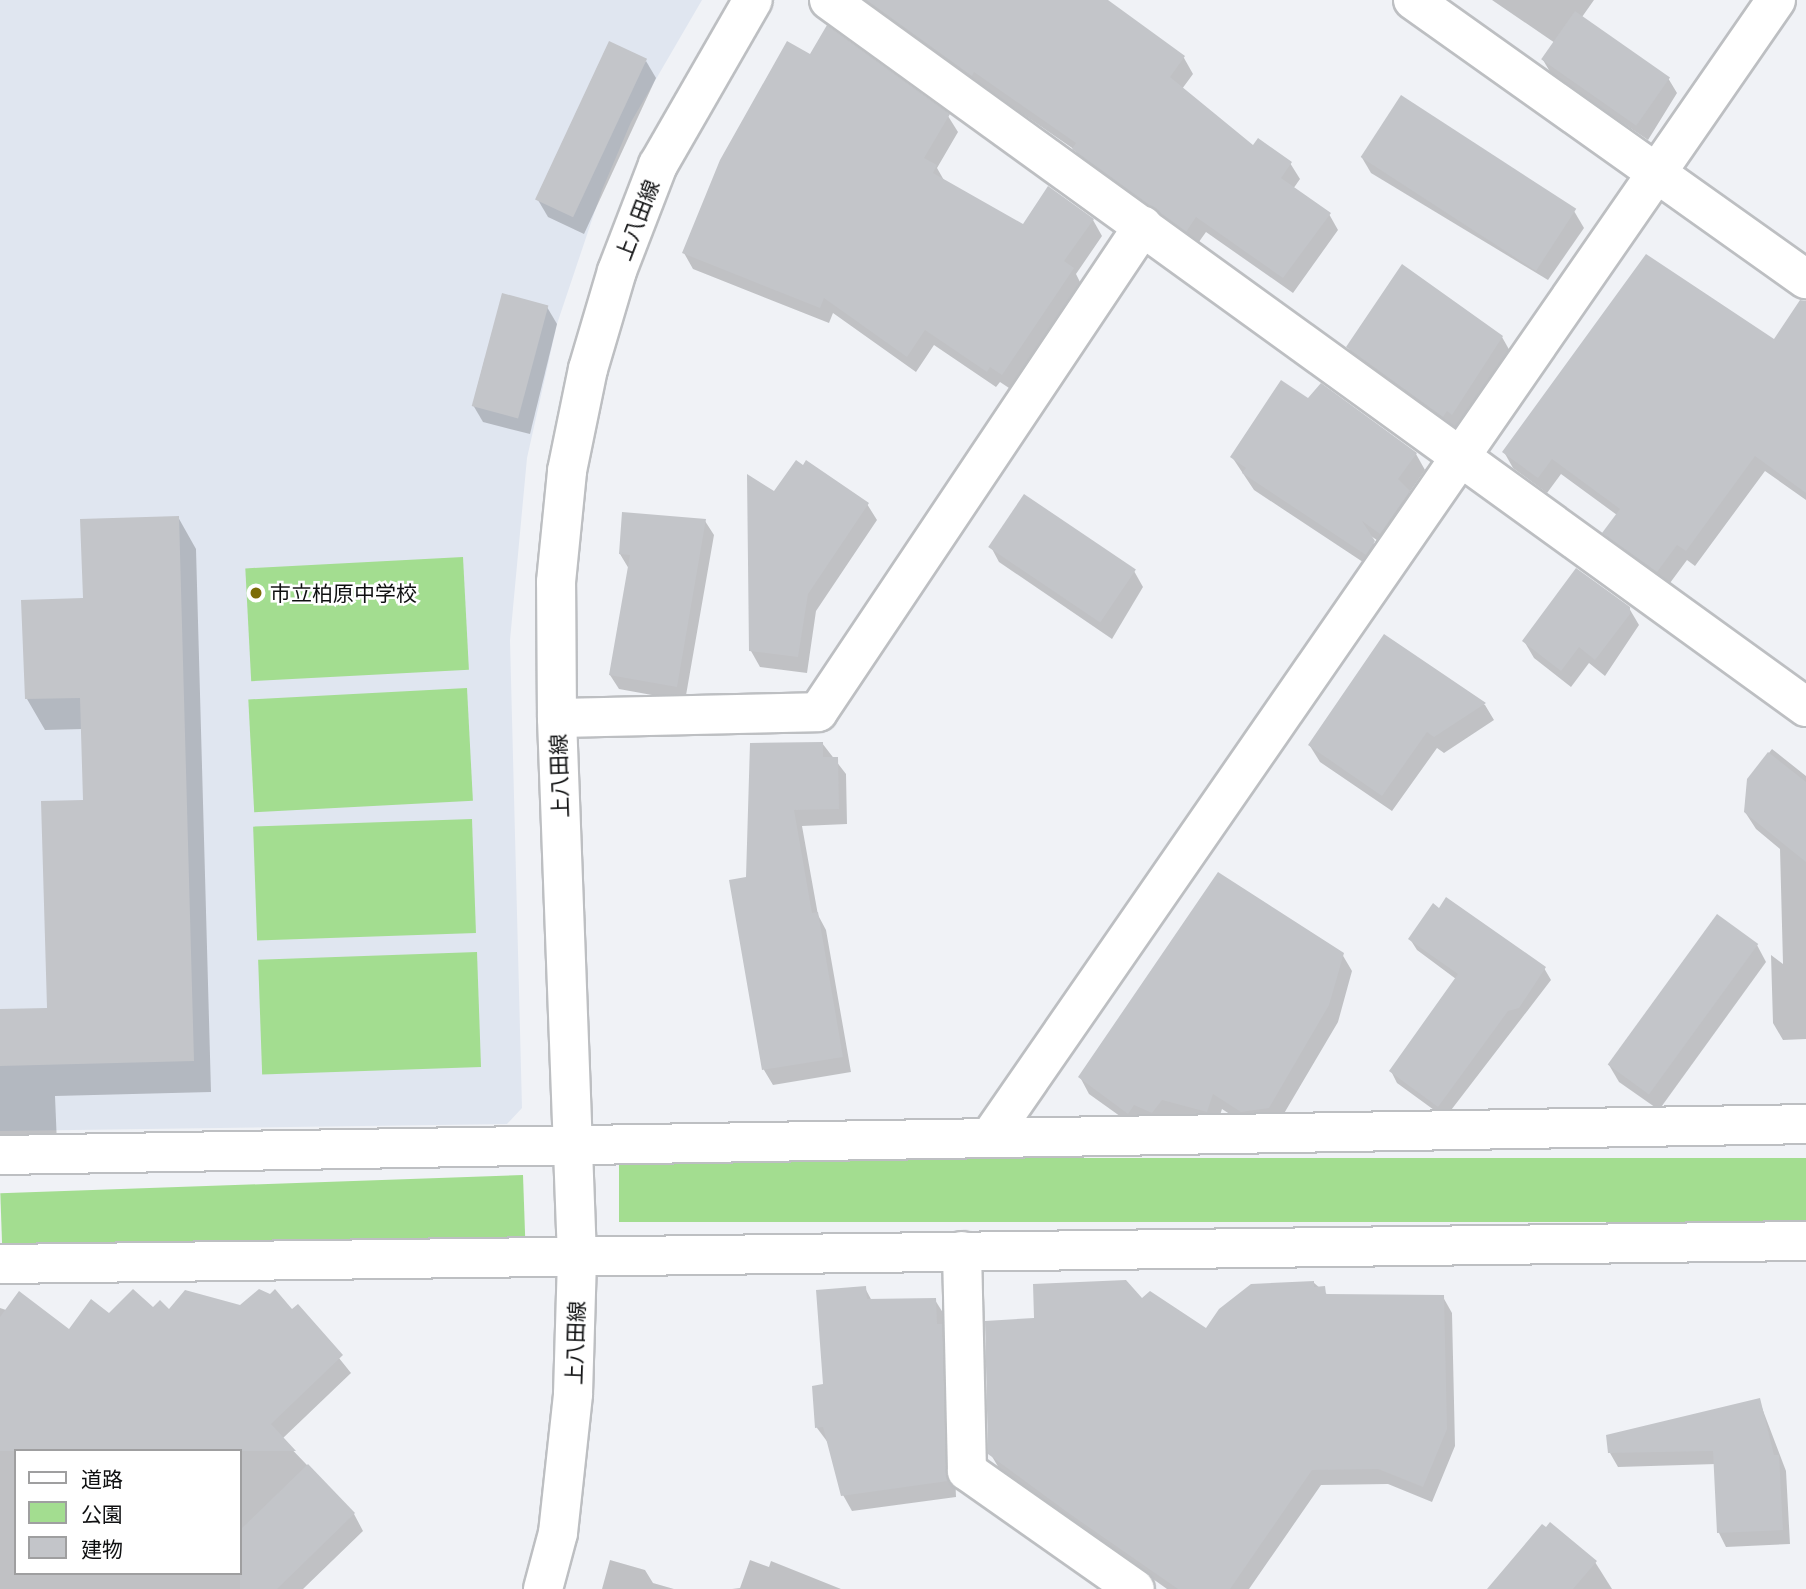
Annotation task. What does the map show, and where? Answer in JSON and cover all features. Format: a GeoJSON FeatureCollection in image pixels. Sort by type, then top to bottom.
{"type":"FeatureCollection","features":[{"type":"Feature","properties":{"kind":"street","name":"上八田線"},"geometry":{"type":"LineString","coordinates":[[543,1589],[558,1533],[573,1394],[577,1258],[557,718],[557,569],[567,471],[588,369],[617,271],[658,165],[753,0]]}},
{"type":"Feature","properties":{"kind":"street"},"geometry":{"type":"LineString","coordinates":[[829,0],[1460,453],[1806,707]]}},
{"type":"Feature","properties":{"kind":"street"},"geometry":{"type":"LineString","coordinates":[[1413,0],[1806,279]]}},
{"type":"Feature","properties":{"kind":"street"},"geometry":{"type":"LineString","coordinates":[[990,1137],[1460,453],[1659,175],[1776,0]]}},
{"type":"Feature","properties":{"kind":"street"},"geometry":{"type":"LineString","coordinates":[[557,718],[818,712],[1143,226]]}},
{"type":"Feature","properties":{"kind":"street"},"geometry":{"type":"LineString","coordinates":[[0,1155],[571,1148],[990,1137],[1806,1124]]}},
{"type":"Feature","properties":{"kind":"street"},"geometry":{"type":"LineString","coordinates":[[0,1264],[1806,1241]]}},
{"type":"Feature","properties":{"kind":"street"},"geometry":{"type":"LineString","coordinates":[[961,1251],[967,1471],[1135,1589]]}},
{"type":"Feature","properties":{"kind":"shaded area","name":"市立柏原中学校"},"geometry":{"type":"Polygon","coordinates":[[[0,0],[702,0],[631,122],[602,190],[557,324],[527,458],[510,640],[522,1108],[507,1124],[0,1131],[0,0]]]}},
{"type":"Feature","properties":{"kind":"green space"},"geometry":{"type":"Polygon","coordinates":[[[463,557],[469,670],[251,681],[245,568],[463,557]]]}},
{"type":"Feature","properties":{"kind":"green space"},"geometry":{"type":"Polygon","coordinates":[[[467,688],[473,801],[254,812],[248,699],[467,688]]]}},
{"type":"Feature","properties":{"kind":"green space"},"geometry":{"type":"Polygon","coordinates":[[[472,819],[476,933],[257,941],[253,827],[472,819]]]}},
{"type":"Feature","properties":{"kind":"green space"},"geometry":{"type":"Polygon","coordinates":[[[477,952],[481,1067],[262,1075],[258,960],[477,952]]]}},
{"type":"Feature","properties":{"kind":"green space"},"geometry":{"type":"Polygon","coordinates":[[[619,1158],[1806,1158],[1806,1222],[619,1222],[619,1158]]]}},
{"type":"Feature","properties":{"kind":"green space"},"geometry":{"type":"Polygon","coordinates":[[[523,1175],[525,1238],[3,1256],[0,1193],[523,1175]]]}},
{"type":"Feature","properties":{"kind":"building"},"geometry":{"type":"Polygon","coordinates":[[[866,0],[1108,0],[1185,56],[1170,77],[1253,145],[1258,138],[1292,162],[1281,178],[1331,213],[1283,278],[1196,217],[1186,232],[1072,149],[1076,143],[974,72],[972,76],[866,0]]]}},
{"type":"Feature","properties":{"kind":"building"},"geometry":{"type":"Polygon","coordinates":[[[1575,11],[1670,78],[1636,126],[1541,59],[1575,11]]]}},
{"type":"Feature","properties":{"kind":"building"},"geometry":{"type":"Polygon","coordinates":[[[827,25],[950,114],[924,158],[937,165],[933,173],[1023,224],[1048,186],[1094,219],[1064,261],[1074,268],[1002,375],[990,367],[987,372],[925,330],[907,357],[824,298],[820,308],[682,253],[720,160],[787,41],[810,54],[827,25]]]}},
{"type":"Feature","properties":{"kind":"building"},"geometry":{"type":"Polygon","coordinates":[[[609,41],[647,59],[573,217],[535,200],[609,41]]]}},
{"type":"Feature","properties":{"kind":"building"},"geometry":{"type":"Polygon","coordinates":[[[1401,95],[1576,209],[1536,271],[1361,157],[1401,95]]]}},
{"type":"Feature","properties":{"kind":"building"},"geometry":{"type":"Polygon","coordinates":[[[1646,254],[1774,339],[1800,300],[1806,301],[1806,493],[1755,456],[1686,551],[1677,545],[1657,572],[1602,533],[1620,509],[1552,459],[1538,478],[1502,452],[1646,254]]]}},
{"type":"Feature","properties":{"kind":"building"},"geometry":{"type":"Polygon","coordinates":[[[1402,264],[1503,336],[1452,415],[1447,411],[1443,417],[1346,347],[1402,264]]]}},
{"type":"Feature","properties":{"kind":"building"},"geometry":{"type":"Polygon","coordinates":[[[502,293],[548,305],[518,418],[472,406],[502,293]]]}},
{"type":"Feature","properties":{"kind":"building"},"geometry":{"type":"Polygon","coordinates":[[[1281,380],[1308,398],[1321,383],[1417,453],[1398,479],[1410,491],[1380,534],[1362,521],[1375,541],[1366,555],[1242,473],[1246,468],[1230,457],[1281,380]]]}},
{"type":"Feature","properties":{"kind":"building"},"geometry":{"type":"Polygon","coordinates":[[[796,460],[803,465],[806,460],[869,503],[808,594],[798,657],[749,651],[747,474],[774,491],[796,460]]]}},
{"type":"Feature","properties":{"kind":"building"},"geometry":{"type":"Polygon","coordinates":[[[1024,494],[1136,569],[1100,623],[988,547],[1024,494]]]}},
{"type":"Feature","properties":{"kind":"building"},"geometry":{"type":"Polygon","coordinates":[[[622,512],[706,519],[677,687],[609,675],[630,555],[619,554],[622,512]]]}},
{"type":"Feature","properties":{"kind":"building"},"geometry":{"type":"Polygon","coordinates":[[[179,516],[194,1061],[0,1066],[0,1009],[47,1008],[41,801],[83,800],[80,698],[25,699],[21,600],[83,598],[80,519],[179,516]]]}},
{"type":"Feature","properties":{"kind":"building"},"geometry":{"type":"Polygon","coordinates":[[[1576,568],[1630,607],[1630,614],[1595,660],[1579,647],[1561,671],[1522,641],[1576,568]]]}},
{"type":"Feature","properties":{"kind":"building"},"geometry":{"type":"Polygon","coordinates":[[[1384,634],[1486,703],[1434,737],[1427,732],[1382,796],[1308,745],[1384,634]]]}},
{"type":"Feature","properties":{"kind":"building"},"geometry":{"type":"Polygon","coordinates":[[[823,742],[823,757],[838,757],[839,809],[794,810],[812,913],[818,912],[843,1057],[762,1070],[729,880],[746,877],[750,743],[823,742]]]}},
{"type":"Feature","properties":{"kind":"building"},"geometry":{"type":"Polygon","coordinates":[[[1768,752],[1806,782],[1806,862],[1744,812],[1747,779],[1768,752]]]}},
{"type":"Feature","properties":{"kind":"building"},"geometry":{"type":"Polygon","coordinates":[[[1218,872],[1344,953],[1329,1005],[1269,1108],[1241,1112],[1213,1094],[1207,1112],[1162,1100],[1152,1113],[1134,1105],[1128,1114],[1078,1077],[1218,872]]]}},
{"type":"Feature","properties":{"kind":"building"},"geometry":{"type":"Polygon","coordinates":[[[1446,897],[1546,967],[1519,1008],[1508,1011],[1438,1107],[1389,1071],[1458,974],[1408,939],[1433,903],[1439,908],[1446,897]]]}},
{"type":"Feature","properties":{"kind":"building"},"geometry":{"type":"Polygon","coordinates":[[[1717,914],[1758,944],[1649,1094],[1608,1064],[1717,914]]]}},
{"type":"Feature","properties":{"kind":"building"},"geometry":{"type":"Polygon","coordinates":[[[1126,1280],[1142,1298],[1150,1291],[1206,1328],[1219,1309],[1251,1284],[1314,1281],[1314,1287],[1325,1286],[1326,1294],[1444,1295],[1447,1429],[1423,1487],[1378,1469],[1312,1470],[1230,1589],[1178,1589],[1067,1512],[988,1454],[985,1321],[1034,1318],[1033,1284],[1126,1280]]]}},
{"type":"Feature","properties":{"kind":"building"},"geometry":{"type":"Polygon","coordinates":[[[866,1286],[867,1299],[936,1298],[937,1324],[942,1324],[948,1481],[841,1496],[823,1427],[815,1428],[812,1386],[823,1384],[816,1290],[866,1286]]]}},
{"type":"Feature","properties":{"kind":"building"},"geometry":{"type":"Polygon","coordinates":[[[133,1289],[153,1307],[160,1300],[169,1309],[185,1290],[240,1305],[259,1289],[270,1294],[275,1289],[292,1309],[298,1304],[343,1355],[271,1424],[296,1451],[0,1451],[0,1317],[19,1291],[69,1329],[91,1299],[109,1313],[133,1289]]]}},
{"type":"Feature","properties":{"kind":"building"},"geometry":{"type":"Polygon","coordinates":[[[1760,1398],[1774,1455],[1779,1455],[1783,1530],[1717,1533],[1713,1451],[1608,1453],[1606,1435],[1760,1398]]]}},
{"type":"Feature","properties":{"kind":"building"},"geometry":{"type":"Polygon","coordinates":[[[308,1464],[355,1513],[277,1589],[240,1589],[242,1528],[308,1464]]]}},
{"type":"Feature","properties":{"kind":"building"},"geometry":{"type":"Polygon","coordinates":[[[1550,1522],[1597,1561],[1573,1589],[1487,1589],[1542,1524],[1546,1527],[1550,1522]]]}},
{"type":"Feature","properties":{"kind":"place","name":"市立柏原中学校"},"geometry":{"type":"Point","coordinates":[256,593]}}]}
